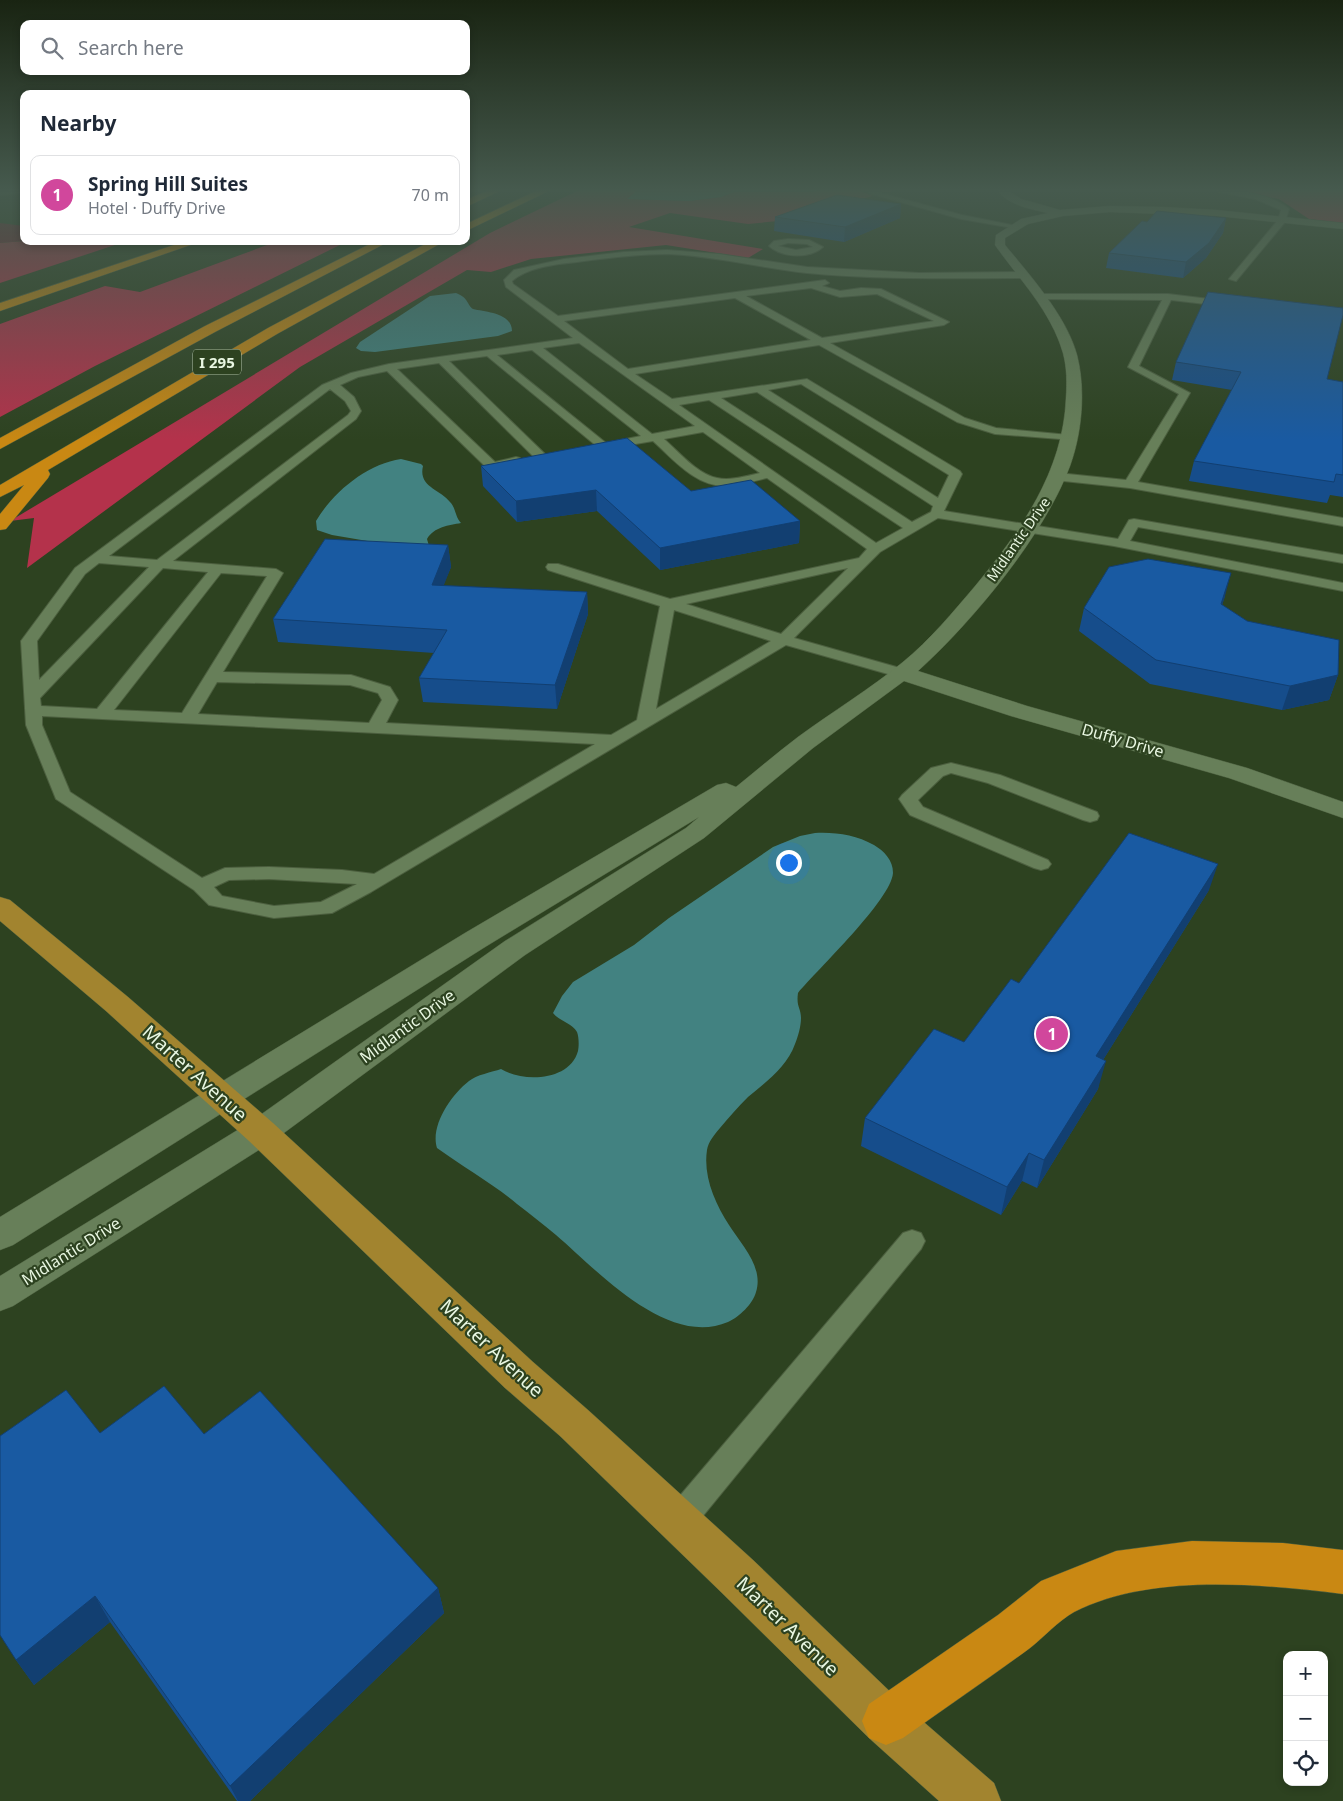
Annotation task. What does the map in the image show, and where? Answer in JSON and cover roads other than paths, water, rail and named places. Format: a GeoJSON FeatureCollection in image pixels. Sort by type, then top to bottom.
{"type":"FeatureCollection","features":[{"type":"Feature","properties":{"kind":"highway"},"geometry":{"type":"LineString","coordinates":[[0,307],[102,273]]}},
{"type":"Feature","properties":{"kind":"highway","name":"I 295"},"geometry":{"type":"LineString","coordinates":[[0,444],[210,329],[321,273]]}},
{"type":"Feature","properties":{"kind":"highway","name":"I 295"},"geometry":{"type":"LineString","coordinates":[[0,492],[259,338],[378,273]]}},
{"type":"Feature","properties":{"kind":"highway"},"geometry":{"type":"LineString","coordinates":[[0,525],[56,458]]}},
{"type":"Feature","properties":{"kind":"highway"},"geometry":{"type":"LineString","coordinates":[[886,1721],[1014,1631],[1057,1597],[1116,1573],[1192,1563],[1282,1565],[1343,1572]]}},
{"type":"Feature","properties":{"kind":"main road","name":"Marter Avenue"},"geometry":{"type":"LineString","coordinates":[[0,906],[117,1004],[222,1096],[519,1375],[574,1423],[886,1721],[976,1801]]}},
{"type":"Feature","properties":{"kind":"street","name":"Midlantic Drive"},"geometry":{"type":"LineString","coordinates":[[0,1295],[261,1132],[515,948],[695,833],[805,743],[901,673],[956,622],[1008,558],[1047,500],[1058,477],[1069,438],[1075,390],[1072,366],[1062,332],[1041,296],[1024,275]]}},
{"type":"Feature","properties":{"kind":"street","name":"Duffy Drive"},"geometry":{"type":"LineString","coordinates":[[901,673],[1019,711],[1238,773],[1343,810]]}},
{"type":"Feature","properties":{"kind":"street","name":"Midlantic Drive"},"geometry":{"type":"LineString","coordinates":[[0,1235],[466,945],[805,743]]}},
{"type":"Feature","properties":{"kind":"lane"},"geometry":{"type":"LineString","coordinates":[[516,273],[508,280],[509,285],[556,319],[581,340],[875,548]]}},
{"type":"Feature","properties":{"kind":"lane"},"geometry":{"type":"LineString","coordinates":[[843,273],[919,276],[1024,275]]}},
{"type":"Feature","properties":{"kind":"lane"},"geometry":{"type":"LineString","coordinates":[[1233,279],[1238,273]]}},
{"type":"Feature","properties":{"kind":"lane"},"geometry":{"type":"LineString","coordinates":[[556,319],[838,282],[854,274]]}},
{"type":"Feature","properties":{"kind":"lane"},"geometry":{"type":"LineString","coordinates":[[626,372],[944,322],[878,291],[861,290],[840,294],[812,285]]}},
{"type":"Feature","properties":{"kind":"lane"},"geometry":{"type":"LineString","coordinates":[[737,295],[823,341],[961,420],[995,431],[1069,438]]}},
{"type":"Feature","properties":{"kind":"lane"},"geometry":{"type":"LineString","coordinates":[[1041,296],[1168,297],[1240,306]]}},
{"type":"Feature","properties":{"kind":"lane"},"geometry":{"type":"LineString","coordinates":[[1130,484],[1186,393],[1133,367],[1168,297]]}},
{"type":"Feature","properties":{"kind":"lane"},"geometry":{"type":"LineString","coordinates":[[581,340],[389,367],[355,375],[332,384],[80,571],[29,641],[34,725],[62,795],[201,886],[216,901],[274,912],[325,908],[616,740],[784,640],[875,548],[912,528],[938,510],[956,474],[803,381],[669,403]]}},
{"type":"Feature","properties":{"kind":"lane"},"geometry":{"type":"LineString","coordinates":[[534,346],[652,438],[712,480],[729,481],[770,474]]}},
{"type":"Feature","properties":{"kind":"lane"},"geometry":{"type":"LineString","coordinates":[[489,353],[603,446]]}},
{"type":"Feature","properties":{"kind":"lane"},"geometry":{"type":"LineString","coordinates":[[389,367],[492,466],[545,456],[441,359]]}},
{"type":"Feature","properties":{"kind":"lane"},"geometry":{"type":"LineString","coordinates":[[33,704],[158,565],[352,416],[356,410],[350,399],[332,384]]}},
{"type":"Feature","properties":{"kind":"lane"},"geometry":{"type":"LineString","coordinates":[[758,388],[938,510],[1028,529],[1122,544],[1343,587]]}},
{"type":"Feature","properties":{"kind":"lane"},"geometry":{"type":"LineString","coordinates":[[711,396],[912,528]]}},
{"type":"Feature","properties":{"kind":"lane"},"geometry":{"type":"LineString","coordinates":[[585,449],[705,428]]}},
{"type":"Feature","properties":{"kind":"lane"},"geometry":{"type":"LineString","coordinates":[[1058,477],[1130,484],[1343,522]]}},
{"type":"Feature","properties":{"kind":"lane"},"geometry":{"type":"LineString","coordinates":[[1122,544],[1134,523],[1343,559]]}},
{"type":"Feature","properties":{"kind":"lane"},"geometry":{"type":"LineString","coordinates":[[97,559],[276,573],[187,718]]}},
{"type":"Feature","properties":{"kind":"lane"},"geometry":{"type":"LineString","coordinates":[[668,604],[862,561]]}},
{"type":"Feature","properties":{"kind":"lane"},"geometry":{"type":"LineString","coordinates":[[553,567],[784,640],[901,673]]}},
{"type":"Feature","properties":{"kind":"lane"},"geometry":{"type":"LineString","coordinates":[[102,714],[218,568]]}},
{"type":"Feature","properties":{"kind":"lane"},"geometry":{"type":"LineString","coordinates":[[645,723],[668,604]]}},
{"type":"Feature","properties":{"kind":"lane"},"geometry":{"type":"LineString","coordinates":[[212,677],[351,680],[384,690],[390,700],[375,728]]}},
{"type":"Feature","properties":{"kind":"lane"},"geometry":{"type":"LineString","coordinates":[[33,704],[102,714],[616,740]]}},
{"type":"Feature","properties":{"kind":"lane"},"geometry":{"type":"LineString","coordinates":[[1041,864],[916,811],[908,799],[937,772],[951,768],[994,779],[1090,816]]}},
{"type":"Feature","properties":{"kind":"lane"},"geometry":{"type":"LineString","coordinates":[[201,886],[225,874],[342,876],[376,880]]}},
{"type":"Feature","properties":{"kind":"lane"},"geometry":{"type":"LineString","coordinates":[[678,1522],[912,1241]]}},
{"type":"Feature","properties":{"kind":"water"},"geometry":{"type":"Polygon","coordinates":[[[456,293],[466,299],[473,309],[497,314],[508,320],[512,331],[498,336],[375,352],[361,351],[356,348],[360,342],[430,296],[456,293]]]}},
{"type":"Feature","properties":{"kind":"water"},"geometry":{"type":"Polygon","coordinates":[[[401,459],[423,466],[422,473],[424,479],[450,502],[461,523],[442,527],[434,532],[427,539],[429,546],[385,544],[332,535],[317,530],[316,521],[341,490],[364,473],[388,462],[401,459]]]}},
{"type":"Feature","properties":{"kind":"water"},"geometry":{"type":"Polygon","coordinates":[[[815,833],[846,835],[874,845],[887,856],[893,868],[893,873],[889,885],[867,917],[798,993],[801,1015],[799,1031],[787,1060],[775,1074],[734,1112],[714,1135],[708,1147],[706,1160],[711,1189],[724,1217],[750,1256],[757,1274],[758,1283],[754,1297],[745,1310],[728,1322],[705,1327],[681,1324],[658,1315],[612,1285],[556,1235],[507,1196],[437,1148],[436,1139],[439,1121],[455,1094],[476,1077],[501,1069],[521,1076],[545,1076],[556,1074],[566,1068],[573,1061],[578,1051],[577,1032],[572,1026],[553,1013],[562,996],[573,982],[634,945],[669,918],[773,847],[800,836],[815,833]]]}},
{"type":"Feature","properties":{"kind":"place","name":"Spring Hill Suites"},"geometry":{"type":"Point","coordinates":[1052,1034]}}]}
